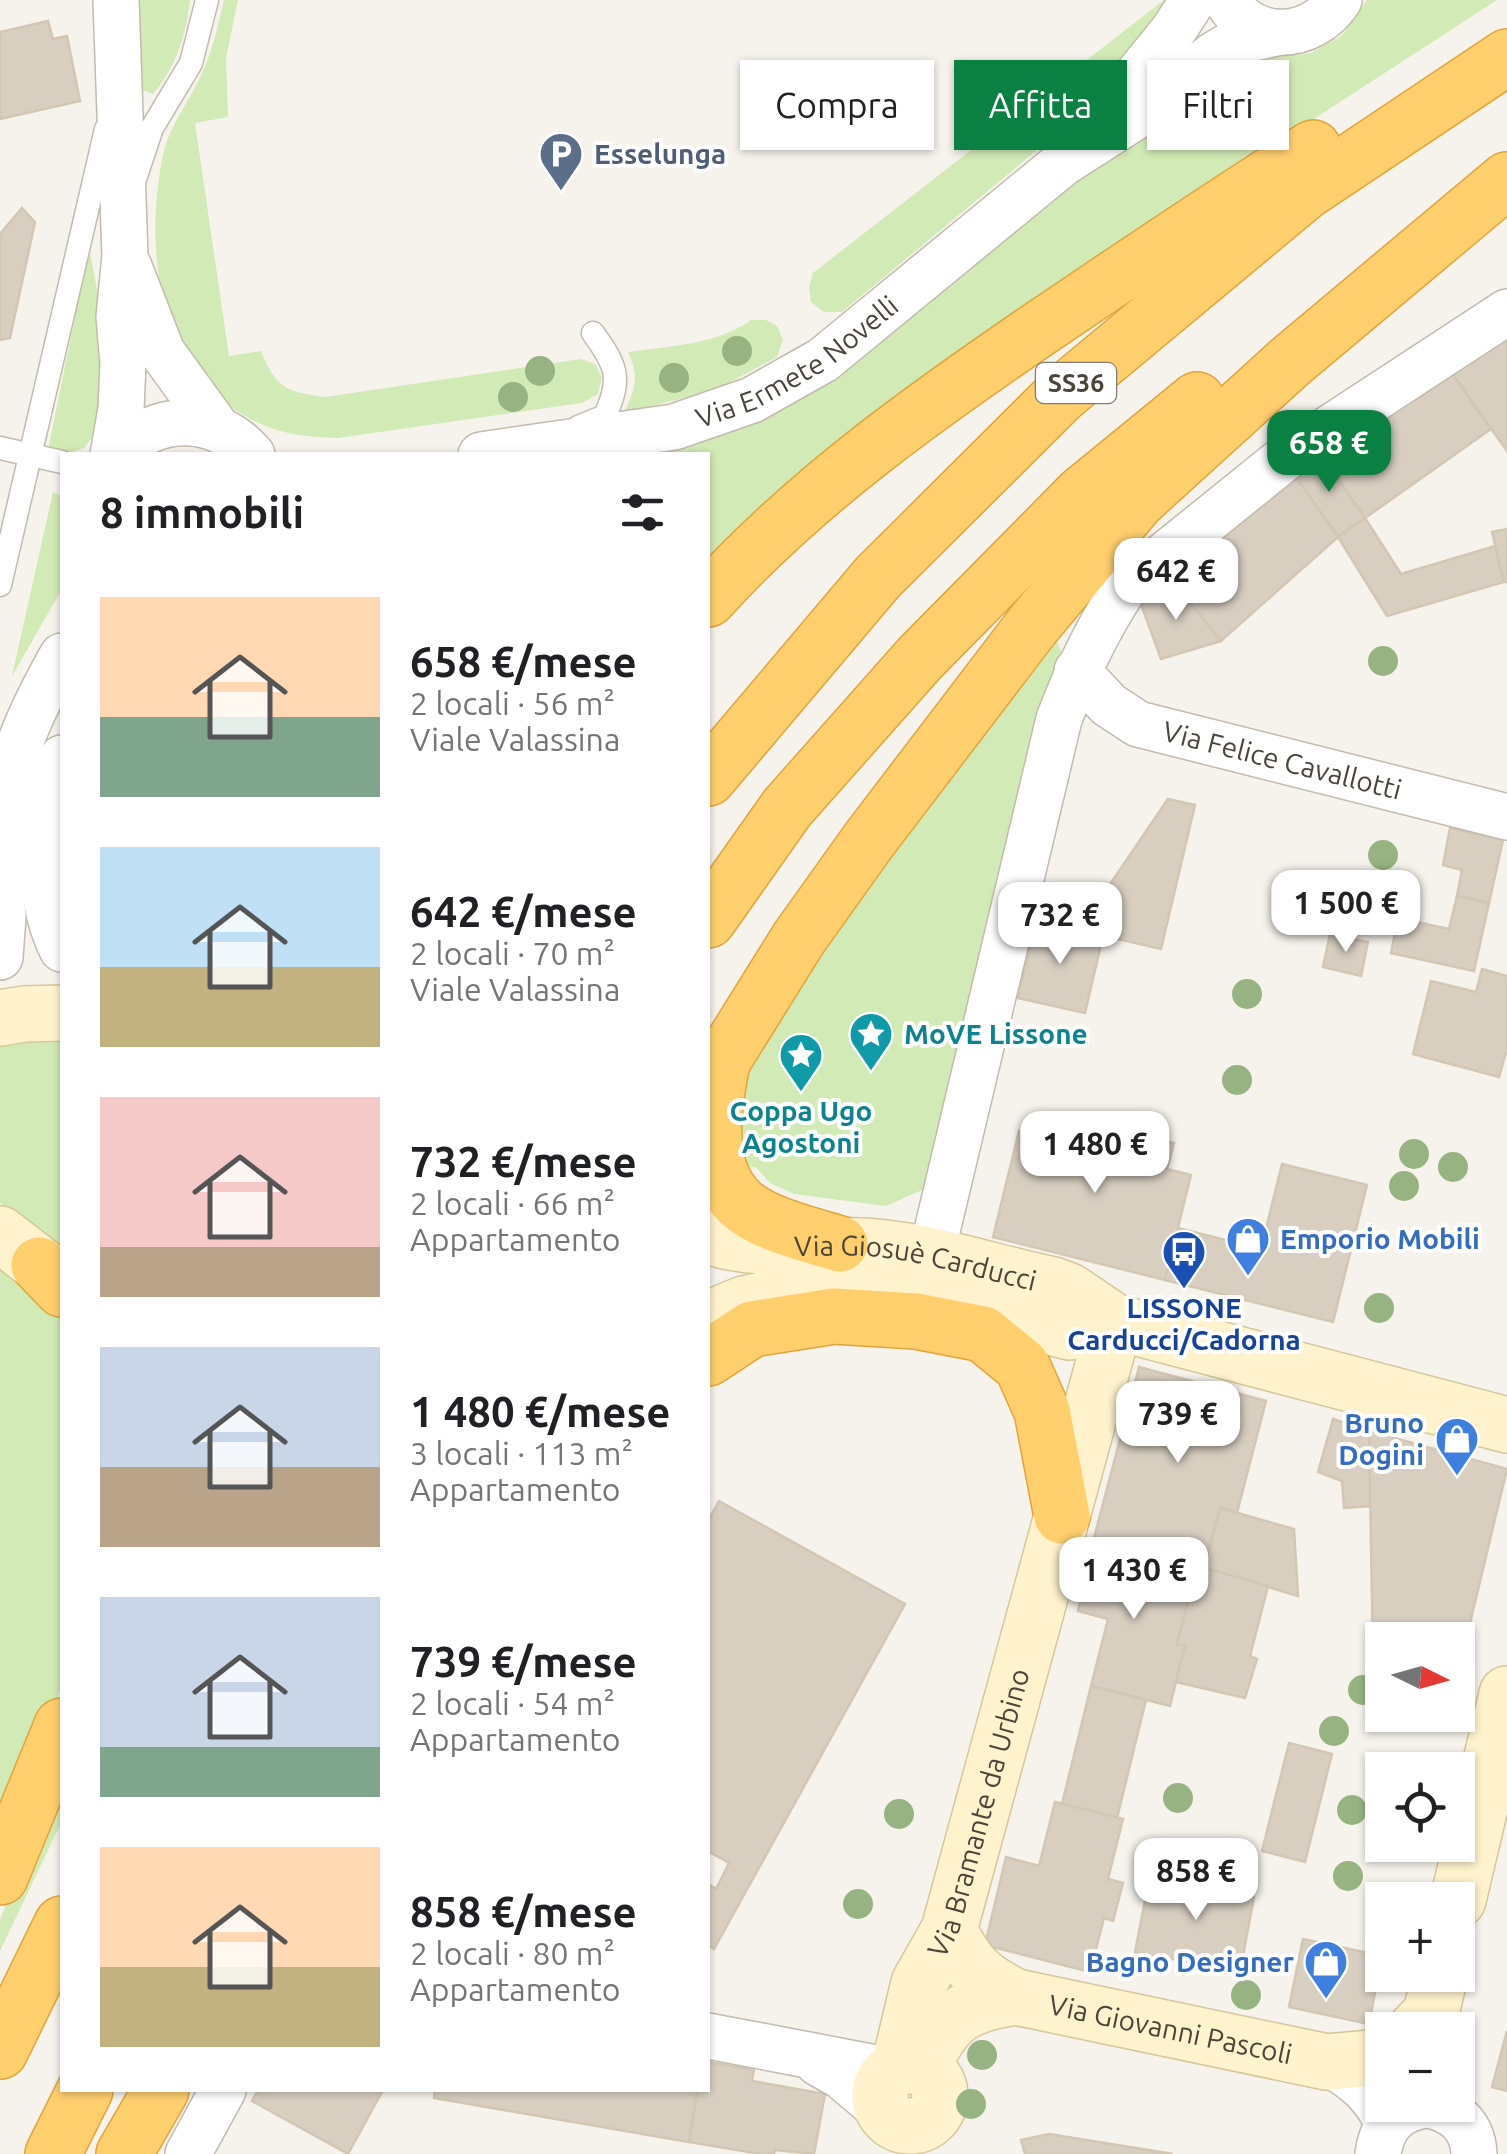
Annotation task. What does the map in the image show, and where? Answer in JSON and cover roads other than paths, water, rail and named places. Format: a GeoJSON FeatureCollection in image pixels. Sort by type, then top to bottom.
{"type":"FeatureCollection","features":[{"type":"Feature","properties":{"kind":"highway"},"geometry":{"type":"LineString","coordinates":[[710,596],[748,554],[940,397],[1215,209],[1507,28]]}},
{"type":"Feature","properties":{"kind":"highway","name":"SS36"},"geometry":{"type":"LineString","coordinates":[[710,776],[878,577],[1061,396],[1306,192],[1507,56]]}},
{"type":"Feature","properties":{"kind":"highway"},"geometry":{"type":"LineString","coordinates":[[710,917],[787,808],[920,658],[1082,494],[1338,284],[1507,171]]}},
{"type":"Feature","properties":{"kind":"highway"},"geometry":{"type":"LineString","coordinates":[[840,1244],[786,1228],[741,1204],[726,1183],[714,1146],[715,1074],[799,938],[1032,625],[1137,501],[1291,361],[1507,180]]}},
{"type":"Feature","properties":{"kind":"highway"},"geometry":{"type":"LineString","coordinates":[[710,1357],[752,1329],[834,1316],[916,1321],[984,1334],[1022,1366],[1042,1411],[1062,1516]]}},
{"type":"Feature","properties":{"kind":"highway"},"geometry":{"type":"LineString","coordinates":[[0,1877],[60,1731]]}},
{"type":"Feature","properties":{"kind":"highway"},"geometry":{"type":"LineString","coordinates":[[0,2050],[60,1928]]}},
{"type":"Feature","properties":{"kind":"highway"},"geometry":{"type":"LineString","coordinates":[[53,2154],[83,2092]]}},
{"type":"Feature","properties":{"kind":"highway"},"geometry":{"type":"LineString","coordinates":[[124,2154],[160,2092]]}},
{"type":"Feature","properties":{"kind":"street"},"geometry":{"type":"LineString","coordinates":[[115,452],[122,410],[123,363],[118,317],[125,240],[116,0]]}},
{"type":"Feature","properties":{"kind":"street","name":"Via Ermete Novelli"},"geometry":{"type":"LineString","coordinates":[[1063,163],[1126,91],[1194,0]]}},
{"type":"Feature","properties":{"kind":"street"},"geometry":{"type":"LineString","coordinates":[[1226,0],[1241,19],[1276,33]]}},
{"type":"Feature","properties":{"kind":"street","name":"Via Ermete Novelli"},"geometry":{"type":"LineString","coordinates":[[501,452],[674,427],[752,400],[823,360],[1063,163],[1148,108],[1212,56],[1235,42],[1297,32],[1316,24],[1339,0]]}},
{"type":"Feature","properties":{"kind":"street"},"geometry":{"type":"LineString","coordinates":[[125,240],[162,352],[245,448]]}},
{"type":"Feature","properties":{"kind":"street"},"geometry":{"type":"LineString","coordinates":[[931,1256],[1059,719],[1077,671],[1125,587],[1290,454],[1507,312]]}},
{"type":"Feature","properties":{"kind":"street"},"geometry":{"type":"LineString","coordinates":[[119,452],[142,433],[166,424],[198,422],[245,448]]}},
{"type":"Feature","properties":{"kind":"street"},"geometry":{"type":"LineString","coordinates":[[0,871],[0,834],[14,752],[60,660]]}},
{"type":"Feature","properties":{"kind":"street","name":"Via Felice Cavallotti"},"geometry":{"type":"LineString","coordinates":[[1077,671],[1109,705],[1138,724],[1507,817]]}},
{"type":"Feature","properties":{"kind":"street"},"geometry":{"type":"LineString","coordinates":[[60,765],[48,807],[44,862],[49,909],[60,943]]}},
{"type":"Feature","properties":{"kind":"street"},"geometry":{"type":"LineString","coordinates":[[0,880],[0,957]]}},
{"type":"Feature","properties":{"kind":"street"},"geometry":{"type":"LineString","coordinates":[[0,1018],[60,1013]]}},
{"type":"Feature","properties":{"kind":"street","name":"Via Giosuè Carducci"},"geometry":{"type":"LineString","coordinates":[[710,1236],[746,1245],[840,1244],[931,1256],[1053,1284],[1069,1290],[1115,1322],[1507,1425]]}},
{"type":"Feature","properties":{"kind":"street","name":"Via Giosuè Carducci"},"geometry":{"type":"LineString","coordinates":[[710,1318],[744,1304],[805,1290],[857,1288],[930,1297],[1070,1332],[1115,1322]]}},
{"type":"Feature","properties":{"kind":"street","name":"Via Bramante da Urbino"},"geometry":{"type":"LineString","coordinates":[[903,2109],[904,2035],[920,1984],[949,1930],[1115,1322]]}},
{"type":"Feature","properties":{"kind":"street"},"geometry":{"type":"LineString","coordinates":[[1462,1882],[1507,1694]]}},
{"type":"Feature","properties":{"kind":"street","name":"Via Giovanni Pascoli"},"geometry":{"type":"LineString","coordinates":[[949,1930],[970,1968],[1016,1998],[1327,2062],[1365,2059]]}},
{"type":"Feature","properties":{"kind":"street","name":"Via Giovanni Pascoli"},"geometry":{"type":"LineString","coordinates":[[903,2109],[936,2037],[955,2018],[983,2002],[1016,1998]]}},
{"type":"Feature","properties":{"kind":"street"},"geometry":{"type":"LineString","coordinates":[[710,2036],[794,2050],[903,2109]]}},
{"type":"Feature","properties":{"kind":"street","name":"Via Giovanni Pascoli"},"geometry":{"type":"LineString","coordinates":[[1327,2062],[1365,2087]]}},
{"type":"Feature","properties":{"kind":"street"},"geometry":{"type":"LineString","coordinates":[[188,2154],[222,2092]]}},
{"type":"Feature","properties":{"kind":"street"},"geometry":{"type":"LineString","coordinates":[[1462,2122],[1481,2150]]}},
{"type":"Feature","properties":{"kind":"lane"},"geometry":{"type":"LineString","coordinates":[[125,240],[134,181],[152,128],[191,63],[207,0]]}},
{"type":"Feature","properties":{"kind":"lane"},"geometry":{"type":"LineString","coordinates":[[0,585],[120,68]]}},
{"type":"Feature","properties":{"kind":"lane"},"geometry":{"type":"LineString","coordinates":[[472,452],[492,444],[582,426],[605,416],[617,390],[614,361],[593,333]]}},
{"type":"Feature","properties":{"kind":"lane"},"geometry":{"type":"LineString","coordinates":[[0,448],[60,462]]}},
{"type":"Feature","properties":{"kind":"place","name":"Esselunga"},"geometry":{"type":"Point","coordinates":[561,192]}},
{"type":"Feature","properties":{"kind":"place","name":"MoVE Lissone"},"geometry":{"type":"Point","coordinates":[871,1072]}},
{"type":"Feature","properties":{"kind":"place","name":"Coppa Ugo Agostoni"},"geometry":{"type":"Point","coordinates":[801,1093]}},
{"type":"Feature","properties":{"kind":"place","name":"Emporio Mobili"},"geometry":{"type":"Point","coordinates":[1248,1277]}},
{"type":"Feature","properties":{"kind":"place","name":"LISSONE Carducci/Cadorna"},"geometry":{"type":"Point","coordinates":[1184,1290]}},
{"type":"Feature","properties":{"kind":"place","name":"Bruno Dogini"},"geometry":{"type":"Point","coordinates":[1457,1477]}},
{"type":"Feature","properties":{"kind":"place","name":"Bagno Designer"},"geometry":{"type":"Point","coordinates":[1326,2000]}}]}
